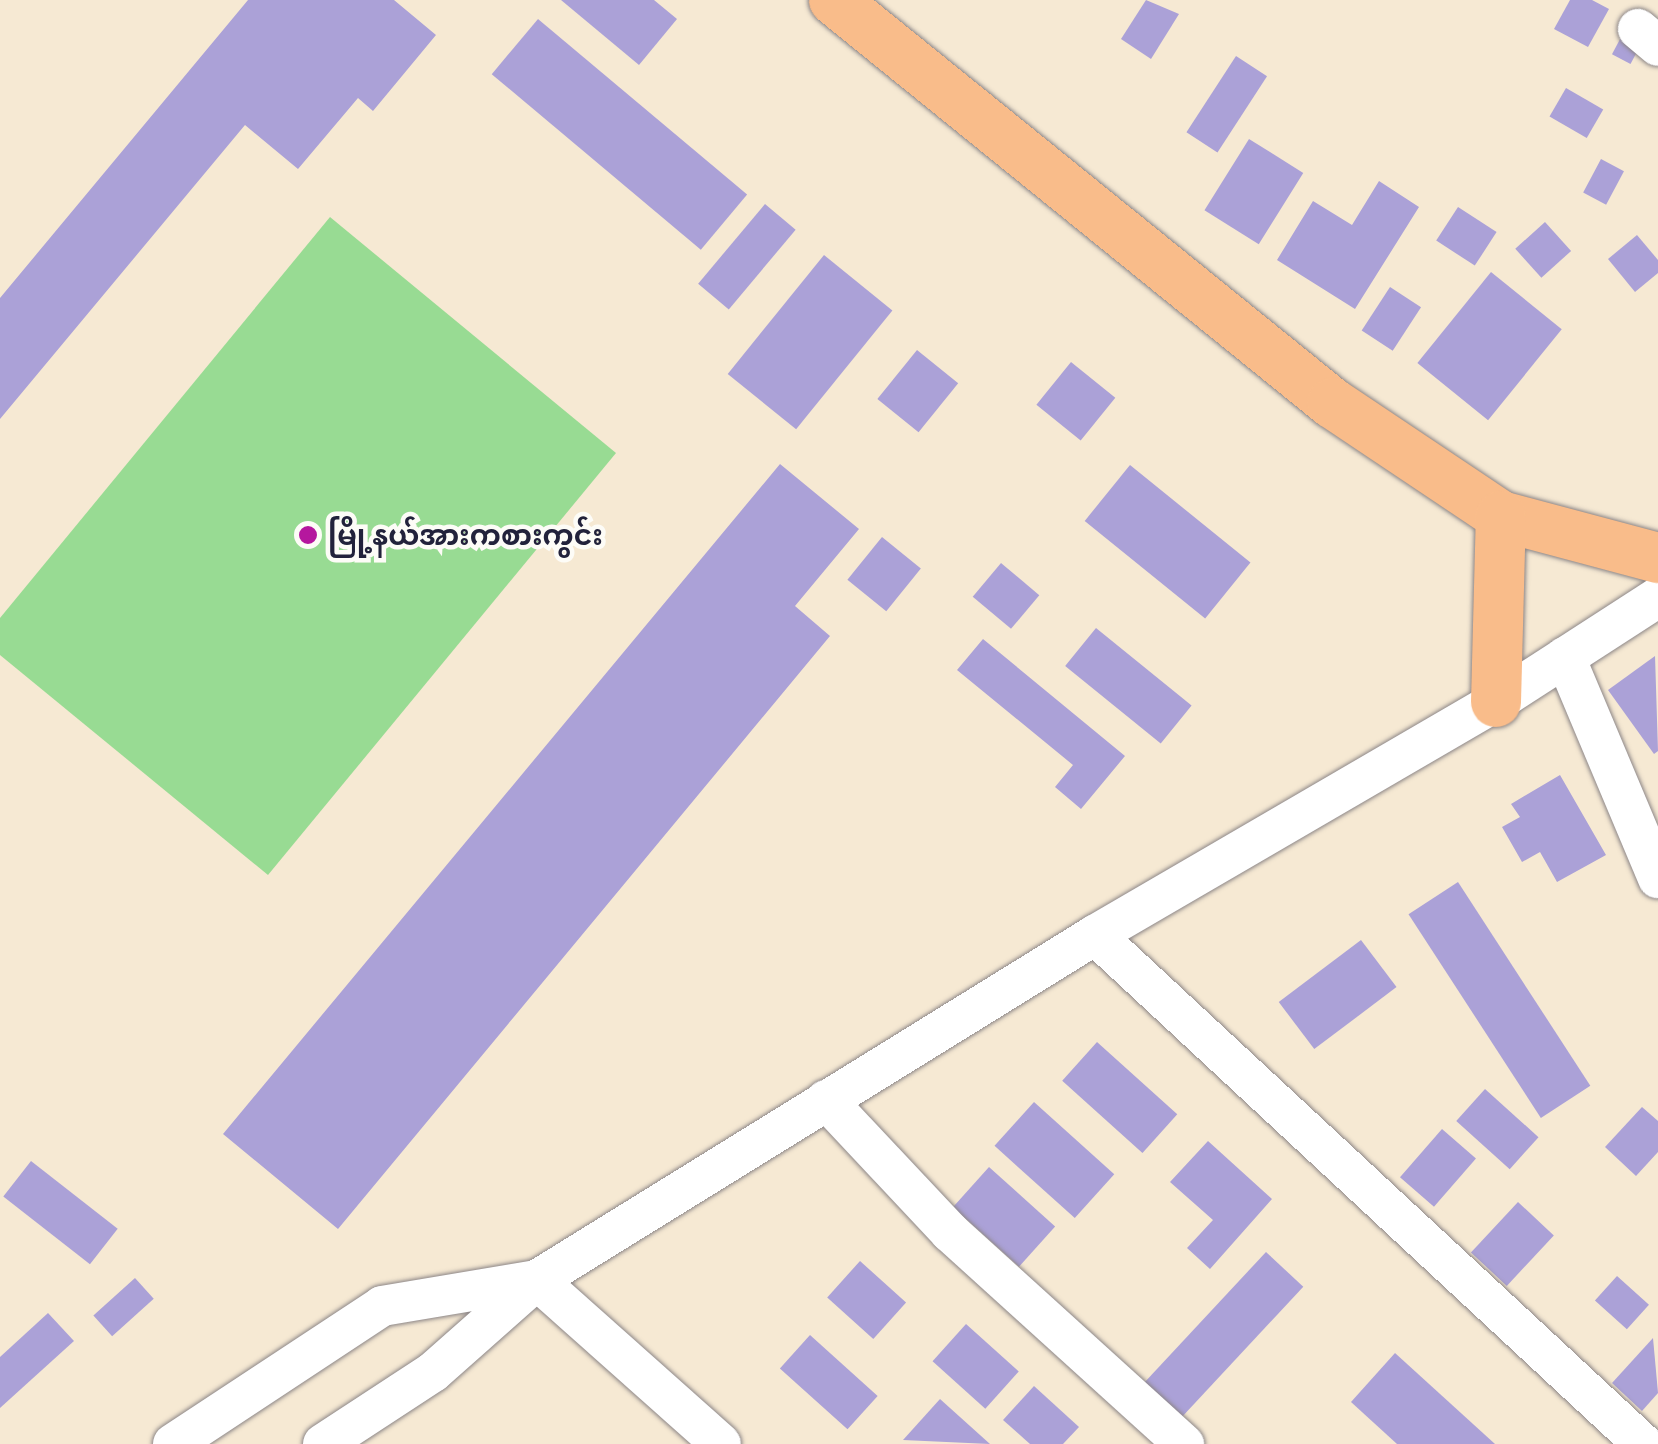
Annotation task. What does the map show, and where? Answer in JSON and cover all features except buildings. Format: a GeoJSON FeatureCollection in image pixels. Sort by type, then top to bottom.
{"type":"FeatureCollection","features":[{"type":"Feature","properties":{"kind":"main road"},"geometry":{"type":"LineString","coordinates":[[834,0],[1332,403],[1501,516],[1658,558]]}},
{"type":"Feature","properties":{"kind":"main road"},"geometry":{"type":"LineString","coordinates":[[1496,702],[1501,516]]}},
{"type":"Feature","properties":{"kind":"street"},"geometry":{"type":"LineString","coordinates":[[323,1444],[433,1372],[536,1280],[1095,935],[1496,702],[1658,597]]}},
{"type":"Feature","properties":{"kind":"street"},"geometry":{"type":"LineString","coordinates":[[1565,657],[1658,878]]}},
{"type":"Feature","properties":{"kind":"street"},"geometry":{"type":"LineString","coordinates":[[1095,935],[1642,1444]]}},
{"type":"Feature","properties":{"kind":"street"},"geometry":{"type":"LineString","coordinates":[[826,1100],[950,1232],[1184,1444]]}},
{"type":"Feature","properties":{"kind":"street"},"geometry":{"type":"LineString","coordinates":[[173,1444],[382,1306],[536,1280]]}},
{"type":"Feature","properties":{"kind":"street"},"geometry":{"type":"LineString","coordinates":[[536,1280],[721,1444]]}},
{"type":"Feature","properties":{"kind":"green space","name":"မြို့နယ်အားကစားကွင်း"},"geometry":{"type":"Polygon","coordinates":[[[330,217],[616,453],[268,875],[0,655],[0,618],[330,217]]]}},
{"type":"Feature","properties":{"kind":"place","name":"မြို့နယ်အားကစားကွင်း"},"geometry":{"type":"Point","coordinates":[308,535]}}]}
